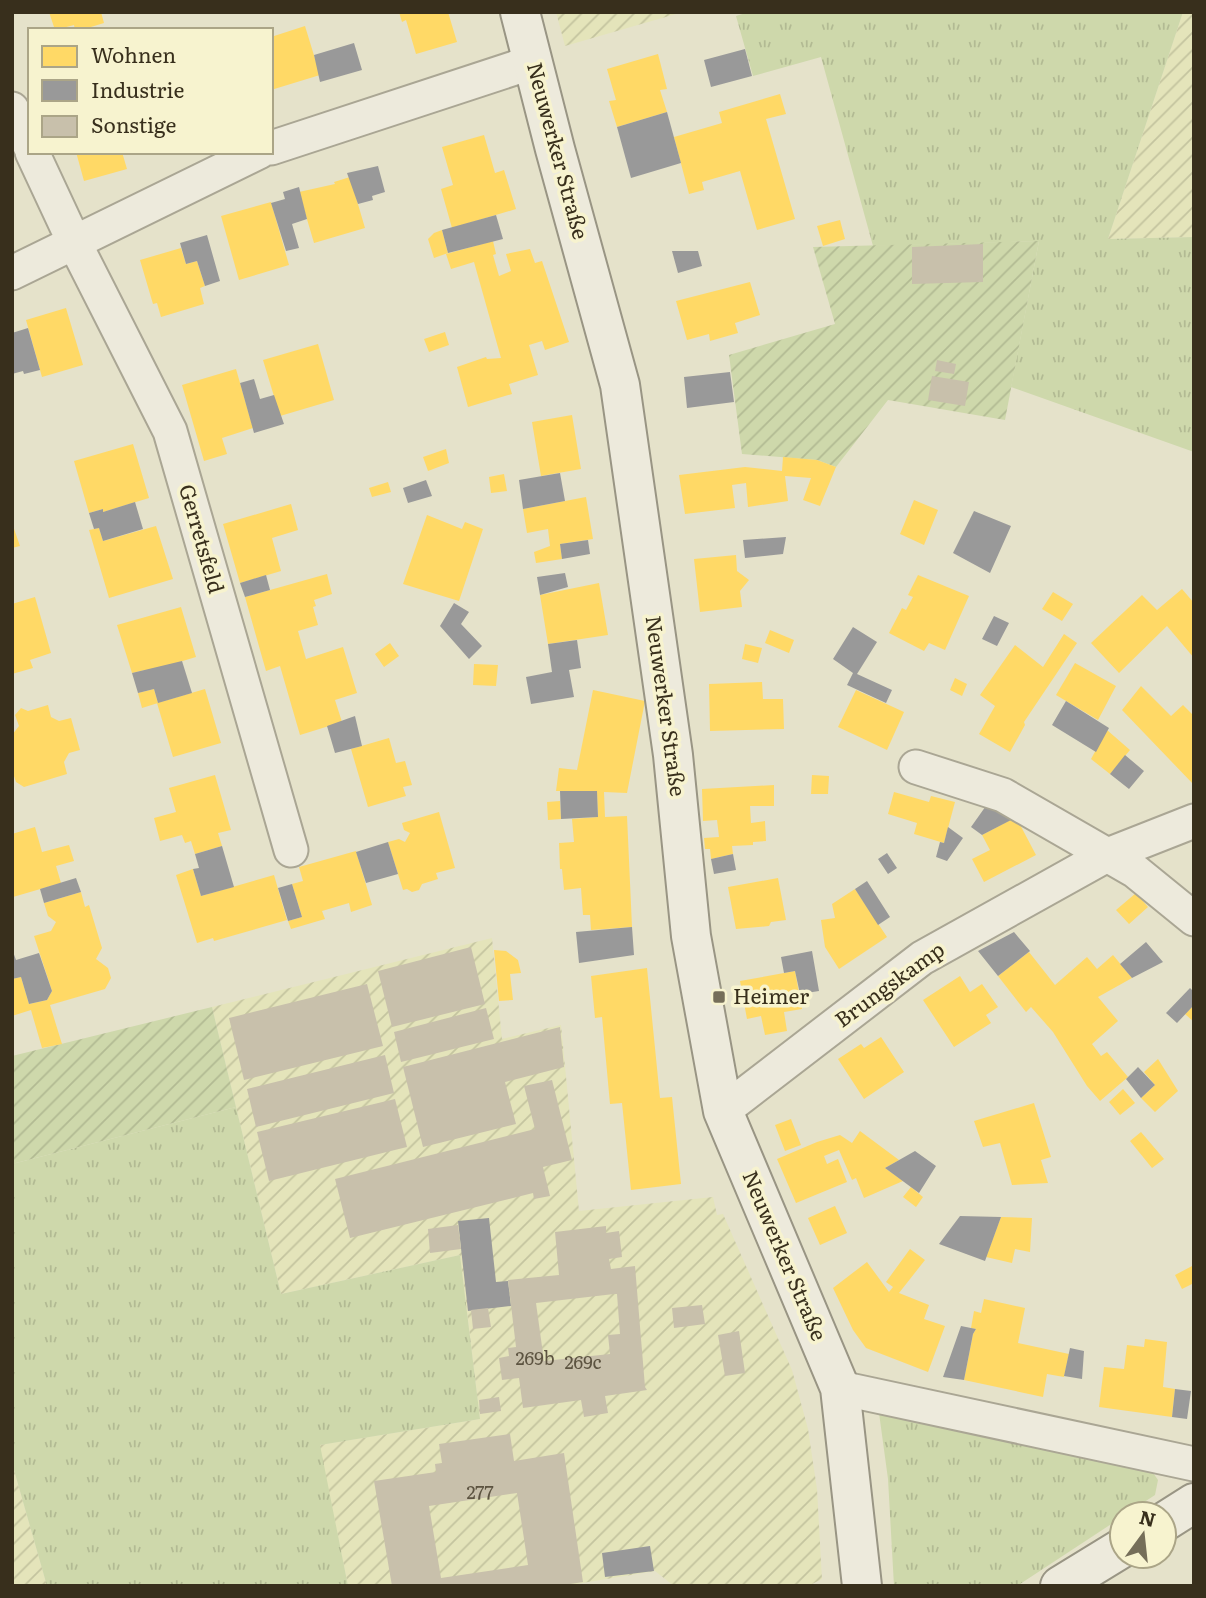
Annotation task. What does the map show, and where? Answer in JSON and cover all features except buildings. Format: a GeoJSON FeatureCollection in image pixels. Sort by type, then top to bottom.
{"type":"FeatureCollection","features":[{"type":"Feature","properties":{"kind":"street","name":"Neuwerker Straße"},"geometry":{"type":"LineString","coordinates":[[520,12],[620,386],[673,755],[691,936],[723,1111],[841,1388],[862,1586]]}},
{"type":"Feature","properties":{"kind":"street"},"geometry":{"type":"LineString","coordinates":[[273,147],[533,62]]}},
{"type":"Feature","properties":{"kind":"street"},"geometry":{"type":"LineString","coordinates":[[12,109],[28,142]]}},
{"type":"Feature","properties":{"kind":"street","name":"Gerretsfeld"},"geometry":{"type":"LineString","coordinates":[[34,154],[74,243],[170,431],[291,850]]}},
{"type":"Feature","properties":{"kind":"street"},"geometry":{"type":"LineString","coordinates":[[12,273],[255,154]]}},
{"type":"Feature","properties":{"kind":"street"},"geometry":{"type":"LineString","coordinates":[[916,767],[1003,795],[1135,871],[1194,919]]}},
{"type":"Feature","properties":{"kind":"street","name":"Brungskamp"},"geometry":{"type":"LineString","coordinates":[[723,1111],[922,958],[1105,856],[1194,821]]}},
{"type":"Feature","properties":{"kind":"street"},"geometry":{"type":"LineString","coordinates":[[841,1388],[1194,1464]]}},
{"type":"Feature","properties":{"kind":"street"},"geometry":{"type":"LineString","coordinates":[[1178,1513],[1194,1503]]}},
{"type":"Feature","properties":{"kind":"street"},"geometry":{"type":"LineString","coordinates":[[1060,1586],[1108,1557]]}},
{"type":"Feature","properties":{"kind":"green space"},"geometry":{"type":"Polygon","coordinates":[[[556,12],[683,12],[565,46],[556,12]]]}},
{"type":"Feature","properties":{"kind":"green space"},"geometry":{"type":"Polygon","coordinates":[[[749,12],[1183,12],[1108,239],[1194,237],[1194,452],[1011,387],[1039,241],[873,246],[821,57],[753,76],[736,16],[749,12]]]}},
{"type":"Feature","properties":{"kind":"green space"},"geometry":{"type":"Polygon","coordinates":[[[1183,12],[1194,12],[1194,237],[1108,239],[1183,12]]]}},
{"type":"Feature","properties":{"kind":"green space"},"geometry":{"type":"Polygon","coordinates":[[[1039,241],[1005,420],[888,400],[836,467],[817,460],[742,454],[729,355],[835,324],[813,247],[1039,241]]]}},
{"type":"Feature","properties":{"kind":"green space"},"geometry":{"type":"Polygon","coordinates":[[[492,938],[502,1039],[561,1025],[579,1211],[713,1197],[717,1215],[723,1214],[792,1370],[808,1429],[817,1489],[822,1579],[812,1584],[674,1586],[655,1571],[564,1586],[348,1586],[319,1445],[480,1419],[460,1255],[281,1294],[212,1007],[492,938]]]}},
{"type":"Feature","properties":{"kind":"green space"},"geometry":{"type":"Polygon","coordinates":[[[212,1007],[236,1107],[12,1164],[12,1056],[212,1007]]]}},
{"type":"Feature","properties":{"kind":"green space"},"geometry":{"type":"Polygon","coordinates":[[[236,1107],[281,1294],[460,1255],[480,1419],[320,1445],[348,1586],[47,1586],[12,1463],[12,1164],[236,1107]]]}},
{"type":"Feature","properties":{"kind":"green space"},"geometry":{"type":"Polygon","coordinates":[[[879,1413],[1145,1461],[1158,1480],[1155,1495],[1147,1500],[1108,1500],[1108,1526],[1017,1586],[894,1586],[888,1479],[879,1413]]]}},
{"type":"Feature","properties":{"kind":"green space"},"geometry":{"type":"Polygon","coordinates":[[[12,1463],[47,1586],[12,1586],[12,1463]]]}},
{"type":"Feature","properties":{"kind":"place","name":"Heimer"},"geometry":{"type":"Point","coordinates":[719,997]}}]}
